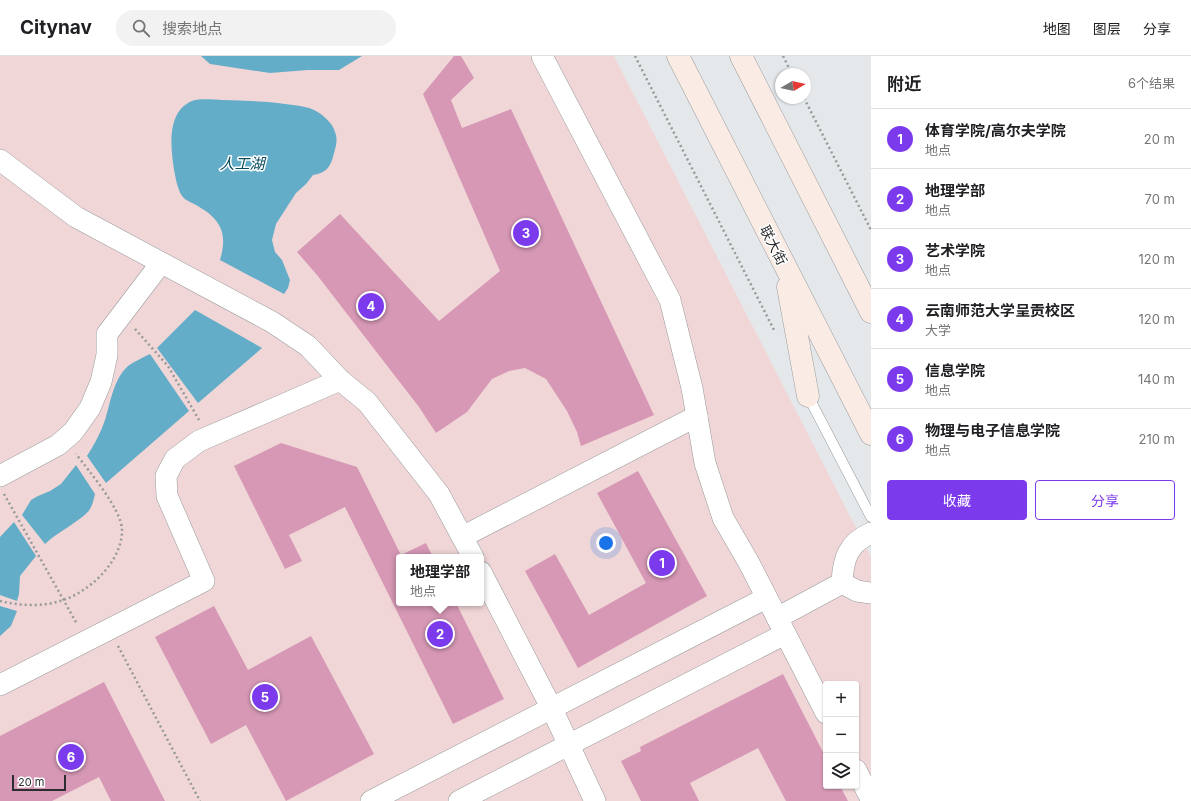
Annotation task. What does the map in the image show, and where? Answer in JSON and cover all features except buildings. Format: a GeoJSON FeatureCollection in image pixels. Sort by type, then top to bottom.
{"type":"FeatureCollection","features":[{"type":"Feature","properties":{"kind":"main road","name":"联大街"},"geometry":{"type":"LineString","coordinates":[[678,56],[871,434]]}},
{"type":"Feature","properties":{"kind":"main road"},"geometry":{"type":"LineString","coordinates":[[741,56],[871,312]]}},
{"type":"Feature","properties":{"kind":"main road"},"geometry":{"type":"LineString","coordinates":[[784,264],[808,396]]}},
{"type":"Feature","properties":{"kind":"street"},"geometry":{"type":"LineString","coordinates":[[542,56],[670,300],[692,388],[705,463],[723,518],[749,563],[823,707]]}},
{"type":"Feature","properties":{"kind":"street"},"geometry":{"type":"LineString","coordinates":[[0,160],[76,217],[272,322],[308,346],[340,380],[367,402],[439,494],[471,554]]}},
{"type":"Feature","properties":{"kind":"street"},"geometry":{"type":"LineString","coordinates":[[2,485],[58,445],[73,432],[90,408],[101,382],[106,355],[107,334],[161,262]]}},
{"type":"Feature","properties":{"kind":"street"},"geometry":{"type":"LineString","coordinates":[[0,685],[204,581],[167,496],[166,476],[175,458],[199,440],[340,380]]}},
{"type":"Feature","properties":{"kind":"street"},"geometry":{"type":"LineString","coordinates":[[462,537],[697,416]]}},
{"type":"Feature","properties":{"kind":"street"},"geometry":{"type":"LineString","coordinates":[[842,583],[843,565],[850,549],[862,537],[871,533]]}},
{"type":"Feature","properties":{"kind":"street"},"geometry":{"type":"LineString","coordinates":[[484,578],[552,708],[595,801]]}},
{"type":"Feature","properties":{"kind":"street"},"geometry":{"type":"LineString","coordinates":[[842,583],[857,591],[871,594]]}},
{"type":"Feature","properties":{"kind":"street"},"geometry":{"type":"LineString","coordinates":[[459,801],[569,745],[781,626],[842,583]]}},
{"type":"Feature","properties":{"kind":"street"},"geometry":{"type":"LineString","coordinates":[[371,801],[766,598]]}},
{"type":"Feature","properties":{"kind":"street"},"geometry":{"type":"LineString","coordinates":[[859,776],[871,799]]}},
{"type":"Feature","properties":{"kind":"lane"},"geometry":{"type":"LineString","coordinates":[[808,396],[871,517]]}},
{"type":"Feature","properties":{"kind":"path"},"geometry":{"type":"LineString","coordinates":[[635,56],[775,332]]}},
{"type":"Feature","properties":{"kind":"path"},"geometry":{"type":"LineString","coordinates":[[782,56],[789,68]]}},
{"type":"Feature","properties":{"kind":"path"},"geometry":{"type":"LineString","coordinates":[[807,104],[871,230]]}},
{"type":"Feature","properties":{"kind":"path"},"geometry":{"type":"LineString","coordinates":[[122,314],[168,366],[198,418],[207,437]]}},
{"type":"Feature","properties":{"kind":"path"},"geometry":{"type":"LineString","coordinates":[[0,601],[11,604],[33,605],[64,600],[92,584],[110,565],[120,545],[122,529],[119,516],[66,439]]}},
{"type":"Feature","properties":{"kind":"path"},"geometry":{"type":"LineString","coordinates":[[2,485],[87,641]]}},
{"type":"Feature","properties":{"kind":"path"},"geometry":{"type":"LineString","coordinates":[[110,629],[200,801]]}},
{"type":"Feature","properties":{"kind":"shaded area"},"geometry":{"type":"Polygon","coordinates":[[[0,56],[614,56],[871,557],[871,801],[0,801],[0,56]]]}},
{"type":"Feature","properties":{"kind":"water"},"geometry":{"type":"Polygon","coordinates":[[[201,56],[362,56],[339,70],[308,70],[270,73],[210,64],[201,56]]]}},
{"type":"Feature","properties":{"kind":"water","name":"人工湖"},"geometry":{"type":"Polygon","coordinates":[[[203,99],[258,101],[309,108],[327,119],[334,129],[337,140],[333,158],[328,168],[322,173],[313,175],[296,193],[276,224],[272,240],[275,252],[282,260],[290,280],[288,288],[284,294],[220,260],[223,234],[217,221],[205,210],[184,198],[180,193],[173,166],[172,134],[177,114],[183,106],[192,101],[203,99]]]}},
{"type":"Feature","properties":{"kind":"water"},"geometry":{"type":"Polygon","coordinates":[[[195,310],[262,348],[198,403],[157,348],[195,310]]]}},
{"type":"Feature","properties":{"kind":"water"},"geometry":{"type":"Polygon","coordinates":[[[150,354],[189,411],[106,483],[87,456],[103,425],[113,391],[119,378],[128,366],[150,354]]]}},
{"type":"Feature","properties":{"kind":"water"},"geometry":{"type":"Polygon","coordinates":[[[76,465],[95,494],[92,505],[87,513],[45,544],[22,515],[31,500],[61,484],[76,465]]]}},
{"type":"Feature","properties":{"kind":"water"},"geometry":{"type":"Polygon","coordinates":[[[14,522],[36,556],[20,576],[17,601],[0,595],[0,537],[14,522]]]}},
{"type":"Feature","properties":{"kind":"water"},"geometry":{"type":"Polygon","coordinates":[[[0,606],[17,611],[11,626],[0,636],[0,606]]]}},
{"type":"Feature","properties":{"kind":"place","name":"艺术学院"},"geometry":{"type":"Point","coordinates":[526,233]}},
{"type":"Feature","properties":{"kind":"place","name":"云南师范大学呈贡校区"},"geometry":{"type":"Point","coordinates":[371,306]}},
{"type":"Feature","properties":{"kind":"place","name":"体育学院/高尔夫学院"},"geometry":{"type":"Point","coordinates":[662,563]}},
{"type":"Feature","properties":{"kind":"place","name":"地理学部"},"geometry":{"type":"Point","coordinates":[440,634]}},
{"type":"Feature","properties":{"kind":"place","name":"信息学院"},"geometry":{"type":"Point","coordinates":[265,697]}},
{"type":"Feature","properties":{"kind":"place","name":"物理与电子信息学院"},"geometry":{"type":"Point","coordinates":[71,757]}}]}
